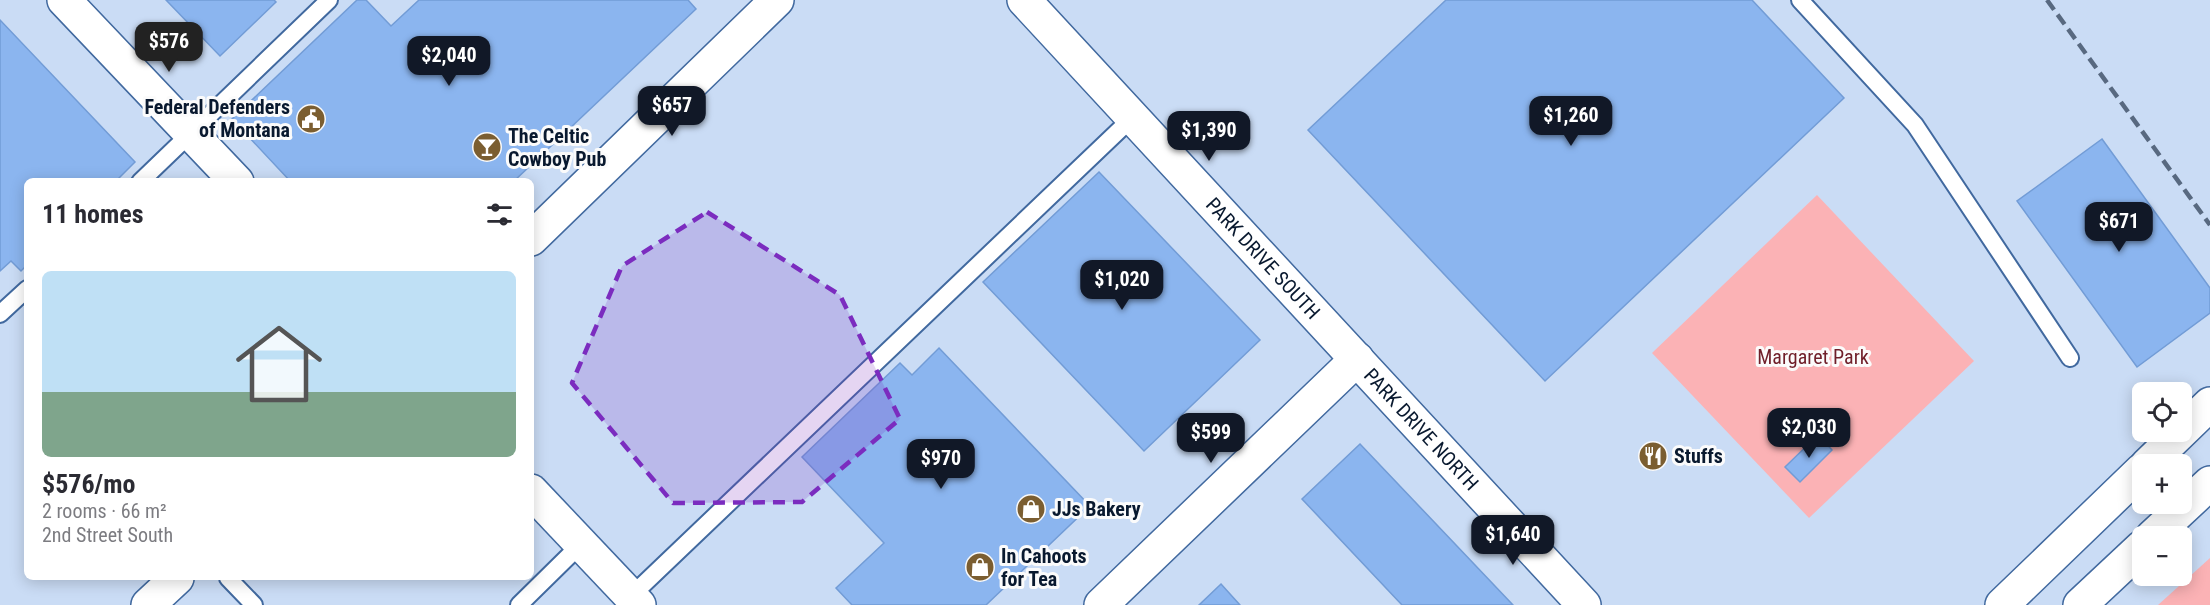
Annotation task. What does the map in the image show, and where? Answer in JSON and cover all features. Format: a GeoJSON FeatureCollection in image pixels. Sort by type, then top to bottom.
{"type":"FeatureCollection","features":[{"type":"Feature","properties":{"kind":"street"},"geometry":{"type":"LineString","coordinates":[[64,0],[233,178]]}},
{"type":"Feature","properties":{"kind":"street"},"geometry":{"type":"LineString","coordinates":[[534,236],[777,0]]}},
{"type":"Feature","properties":{"kind":"street","name":"PARK DRIVE SOUTH"},"geometry":{"type":"LineString","coordinates":[[1024,0],[1356,358]]}},
{"type":"Feature","properties":{"kind":"street"},"geometry":{"type":"LineString","coordinates":[[1101,605],[1356,358]]}},
{"type":"Feature","properties":{"kind":"street","name":"PARK DRIVE NORTH"},"geometry":{"type":"LineString","coordinates":[[1356,358],[1572,601]]}},
{"type":"Feature","properties":{"kind":"street"},"geometry":{"type":"LineString","coordinates":[[2158,454],[2210,404]]}},
{"type":"Feature","properties":{"kind":"street"},"geometry":{"type":"LineString","coordinates":[[2002,605],[2132,480]]}},
{"type":"Feature","properties":{"kind":"street"},"geometry":{"type":"LineString","coordinates":[[2164,526],[2210,483]]}},
{"type":"Feature","properties":{"kind":"street"},"geometry":{"type":"LineString","coordinates":[[534,494],[631,602]]}},
{"type":"Feature","properties":{"kind":"street"},"geometry":{"type":"LineString","coordinates":[[2080,605],[2132,556]]}},
{"type":"Feature","properties":{"kind":"street"},"geometry":{"type":"LineString","coordinates":[[148,605],[175,580]]}},
{"type":"Feature","properties":{"kind":"lane"},"geometry":{"type":"LineString","coordinates":[[144,178],[329,0]]}},
{"type":"Feature","properties":{"kind":"lane"},"geometry":{"type":"LineString","coordinates":[[1800,0],[1915,125],[2070,358]]}},
{"type":"Feature","properties":{"kind":"lane"},"geometry":{"type":"LineString","coordinates":[[631,602],[1133,117]]}},
{"type":"Feature","properties":{"kind":"lane"},"geometry":{"type":"LineString","coordinates":[[0,314],[24,292]]}},
{"type":"Feature","properties":{"kind":"lane"},"geometry":{"type":"LineString","coordinates":[[519,605],[581,544]]}},
{"type":"Feature","properties":{"kind":"lane"},"geometry":{"type":"LineString","coordinates":[[230,580],[254,605]]}},
{"type":"Feature","properties":{"kind":"highlighted area"},"geometry":{"type":"Polygon","coordinates":[[[707,212],[840,295],[900,419],[802,502],[673,503],[572,383],[622,266],[707,212]]]}},
{"type":"Feature","properties":{"kind":"green space","name":"Margaret Park"},"geometry":{"type":"Polygon","coordinates":[[[1817,195],[1974,361],[1809,518],[1652,353],[1817,195]]]}},
{"type":"Feature","properties":{"kind":"green space"},"geometry":{"type":"Polygon","coordinates":[[[2210,558],[2210,605],[2158,605],[2179,586],[2192,586],[2192,574],[2210,558]]]}},
{"type":"Feature","properties":{"kind":"building"},"geometry":{"type":"Polygon","coordinates":[[[166,0],[274,0],[276,2],[220,56],[166,0]]]}},
{"type":"Feature","properties":{"kind":"building"},"geometry":{"type":"Polygon","coordinates":[[[357,0],[366,0],[391,26],[419,0],[688,0],[696,9],[517,178],[287,178],[232,119],[357,0]]]}},
{"type":"Feature","properties":{"kind":"building"},"geometry":{"type":"Polygon","coordinates":[[[1446,0],[1752,0],[1844,98],[1545,381],[1308,130],[1446,0]]]}},
{"type":"Feature","properties":{"kind":"building"},"geometry":{"type":"Polygon","coordinates":[[[0,20],[135,162],[119,178],[24,178],[24,268],[21,271],[11,261],[0,271],[0,20]]]}},
{"type":"Feature","properties":{"kind":"building"},"geometry":{"type":"Polygon","coordinates":[[[2102,139],[2210,288],[2210,313],[2137,367],[2017,201],[2102,139]]]}},
{"type":"Feature","properties":{"kind":"building"},"geometry":{"type":"Polygon","coordinates":[[[1099,172],[1260,340],[1144,451],[983,282],[1099,172]]]}},
{"type":"Feature","properties":{"kind":"building"},"geometry":{"type":"Polygon","coordinates":[[[939,348],[1090,506],[986,605],[852,605],[836,588],[884,543],[802,457],[900,363],[912,375],[939,348]]]}},
{"type":"Feature","properties":{"kind":"building"},"geometry":{"type":"Polygon","coordinates":[[[1818,435],[1832,450],[1800,482],[1785,467],[1818,435]]]}},
{"type":"Feature","properties":{"kind":"building"},"geometry":{"type":"Polygon","coordinates":[[[1360,444],[1513,605],[1402,605],[1302,499],[1360,444]]]}},
{"type":"Feature","properties":{"kind":"building"},"geometry":{"type":"Polygon","coordinates":[[[1221,584],[1240,605],[1199,605],[1221,584]]]}},
{"type":"Feature","properties":{"kind":"railway"},"geometry":{"type":"LineString","coordinates":[[2047,0],[2210,225]]}},
{"type":"Feature","properties":{"kind":"place","name":"Federal Defenders of Montana"},"geometry":{"type":"Point","coordinates":[311,119]}},
{"type":"Feature","properties":{"kind":"place","name":"The Celtic Cowboy Pub"},"geometry":{"type":"Point","coordinates":[487,147]}},
{"type":"Feature","properties":{"kind":"place","name":"Stuffs"},"geometry":{"type":"Point","coordinates":[1653,456]}},
{"type":"Feature","properties":{"kind":"place","name":"JJs Bakery"},"geometry":{"type":"Point","coordinates":[1031,509]}},
{"type":"Feature","properties":{"kind":"place","name":"In Cahoots for Tea"},"geometry":{"type":"Point","coordinates":[980,567]}}]}
